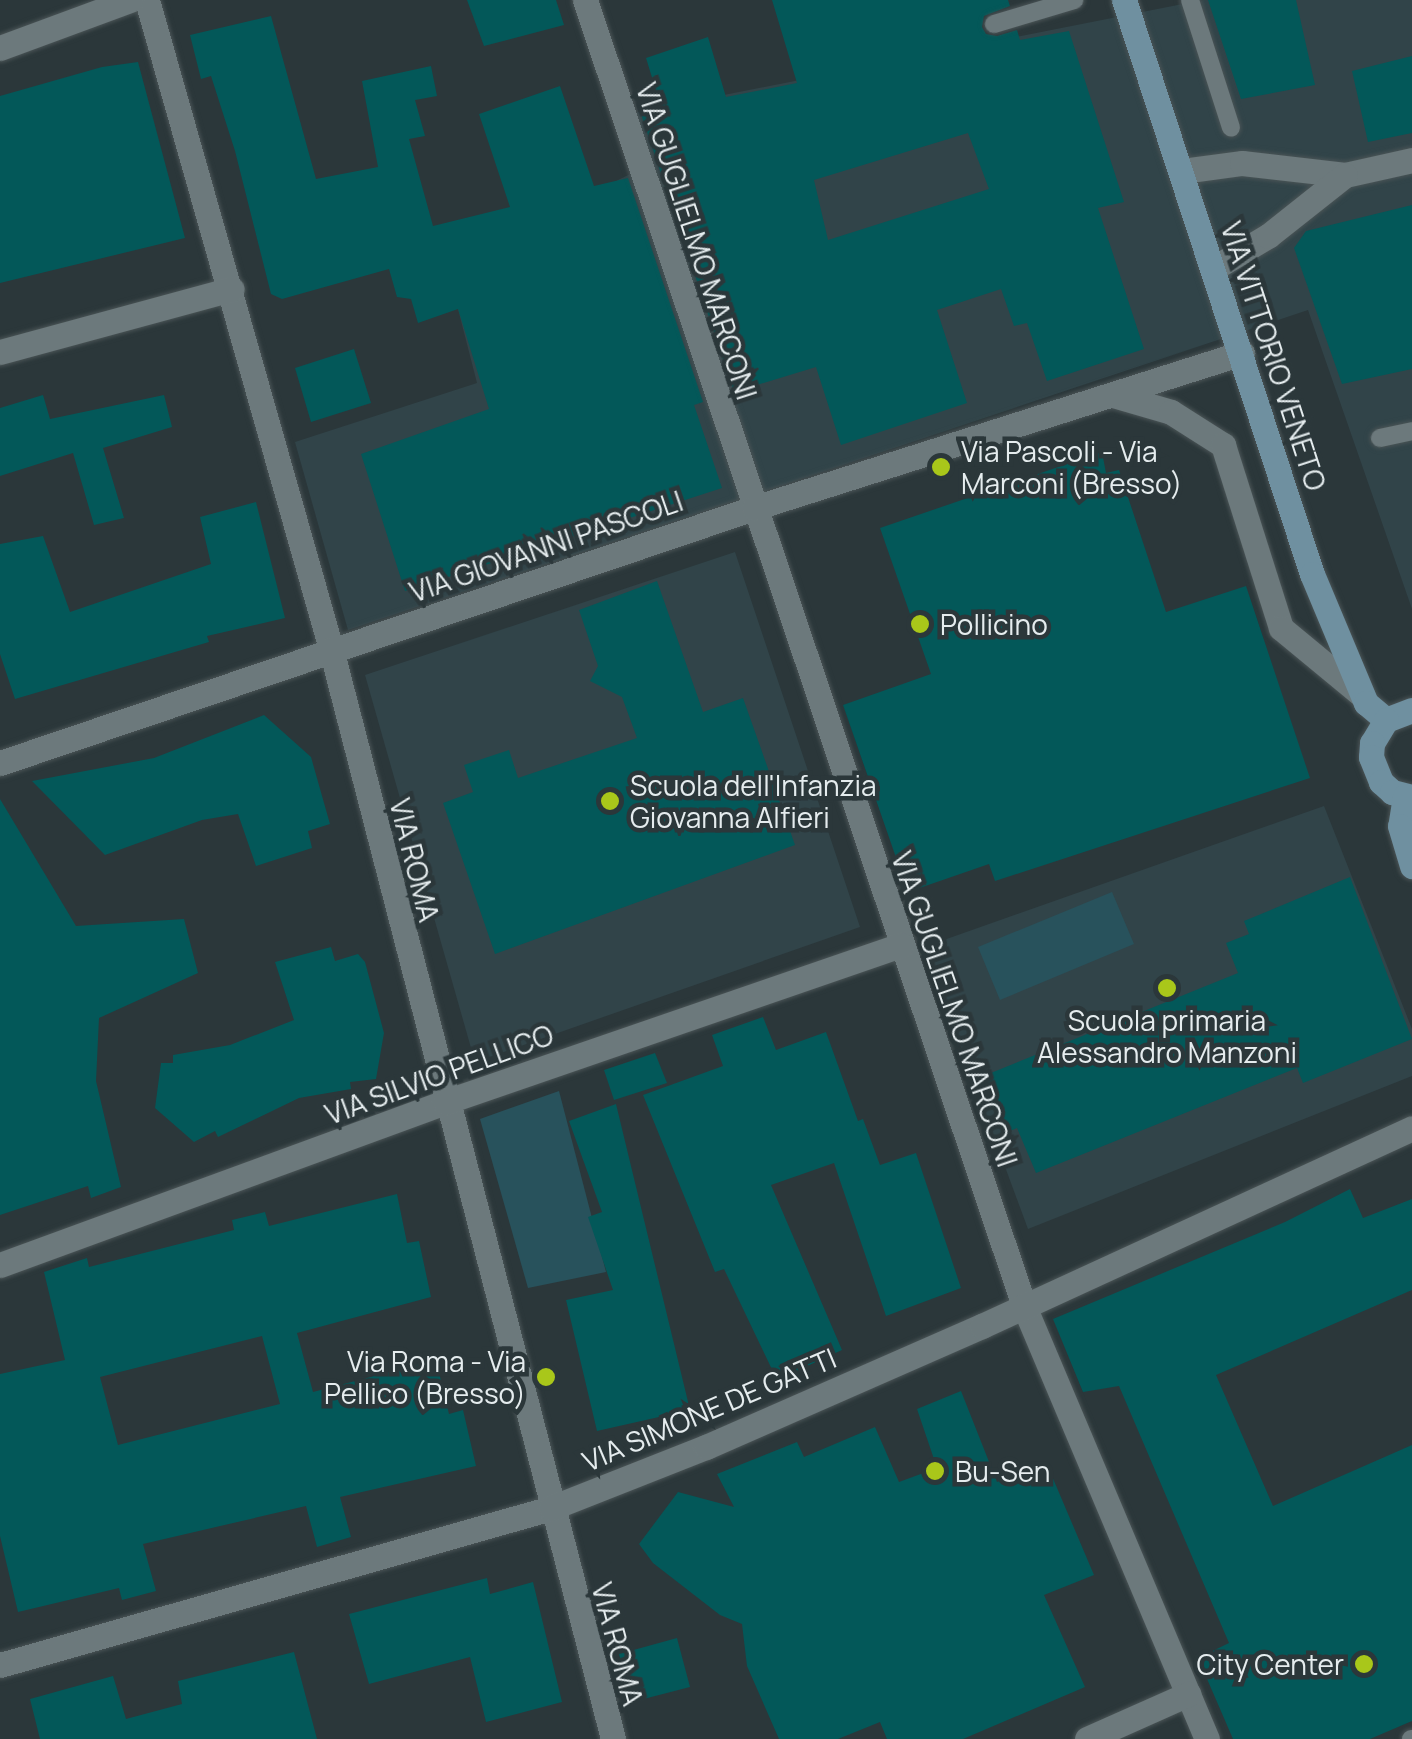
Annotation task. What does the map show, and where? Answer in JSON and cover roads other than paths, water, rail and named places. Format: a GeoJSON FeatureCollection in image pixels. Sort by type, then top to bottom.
{"type":"FeatureCollection","features":[{"type":"Feature","properties":{"kind":"main road","name":"VIA VITTORIO VENETO"},"geometry":{"type":"LineString","coordinates":[[1124,0],[1312,574],[1362,695],[1386,720]]}},
{"type":"Feature","properties":{"kind":"main road"},"geometry":{"type":"LineString","coordinates":[[1412,710],[1386,720],[1372,743],[1374,771],[1392,792],[1408,796],[1400,826],[1412,866]]}},
{"type":"Feature","properties":{"kind":"street"},"geometry":{"type":"LineString","coordinates":[[0,48],[130,0]]}},
{"type":"Feature","properties":{"kind":"street","name":"VIA ROMA"},"geometry":{"type":"LineString","coordinates":[[147,0],[331,649],[445,1102],[613,1739]]}},
{"type":"Feature","properties":{"kind":"street","name":"VIA GUGLIELMO MARCONI"},"geometry":{"type":"LineString","coordinates":[[584,0],[1024,1306],[1208,1739]]}},
{"type":"Feature","properties":{"kind":"street"},"geometry":{"type":"LineString","coordinates":[[1182,171],[1242,163],[1345,175],[1412,160]]}},
{"type":"Feature","properties":{"kind":"street"},"geometry":{"type":"LineString","coordinates":[[1214,268],[1268,236],[1345,175]]}},
{"type":"Feature","properties":{"kind":"street"},"geometry":{"type":"LineString","coordinates":[[0,352],[232,289]]}},
{"type":"Feature","properties":{"kind":"street","name":"VIA GIOVANNI PASCOLI"},"geometry":{"type":"LineString","coordinates":[[0,763],[754,508],[1242,353]]}},
{"type":"Feature","properties":{"kind":"street"},"geometry":{"type":"LineString","coordinates":[[1113,394],[1171,412],[1224,445],[1282,628],[1362,695]]}},
{"type":"Feature","properties":{"kind":"street","name":"VIA SILVIO PELLICO"},"geometry":{"type":"LineString","coordinates":[[0,1265],[445,1102],[901,945]]}},
{"type":"Feature","properties":{"kind":"street","name":"VIA SIMONE DE GATTI"},"geometry":{"type":"LineString","coordinates":[[0,1665],[551,1508],[706,1446],[1024,1306],[1412,1128]]}},
{"type":"Feature","properties":{"kind":"street"},"geometry":{"type":"LineString","coordinates":[[1087,1739],[1188,1694]]}},
{"type":"Feature","properties":{"kind":"lane"},"geometry":{"type":"LineString","coordinates":[[994,24],[1074,0]]}},
{"type":"Feature","properties":{"kind":"lane"},"geometry":{"type":"LineString","coordinates":[[1190,0],[1230,128]]}},
{"type":"Feature","properties":{"kind":"lane"},"geometry":{"type":"LineString","coordinates":[[1380,438],[1412,431]]}},
{"type":"Feature","properties":{"kind":"place","name":"Via Pascoli - Via Marconi (Bresso)"},"geometry":{"type":"Point","coordinates":[941,467]}},
{"type":"Feature","properties":{"kind":"place","name":"Pollicino"},"geometry":{"type":"Point","coordinates":[920,624]}},
{"type":"Feature","properties":{"kind":"place","name":"Scuola dell'Infanzia Giovanna Alfieri"},"geometry":{"type":"Point","coordinates":[610,801]}},
{"type":"Feature","properties":{"kind":"place","name":"Scuola primaria Alessandro Manzoni"},"geometry":{"type":"Point","coordinates":[1167,988]}},
{"type":"Feature","properties":{"kind":"place","name":"Via Roma - Via Pellico (Bresso)"},"geometry":{"type":"Point","coordinates":[546,1377]}},
{"type":"Feature","properties":{"kind":"place","name":"Bu-Sen"},"geometry":{"type":"Point","coordinates":[935,1471]}},
{"type":"Feature","properties":{"kind":"place","name":"City Center"},"geometry":{"type":"Point","coordinates":[1364,1664]}}]}
